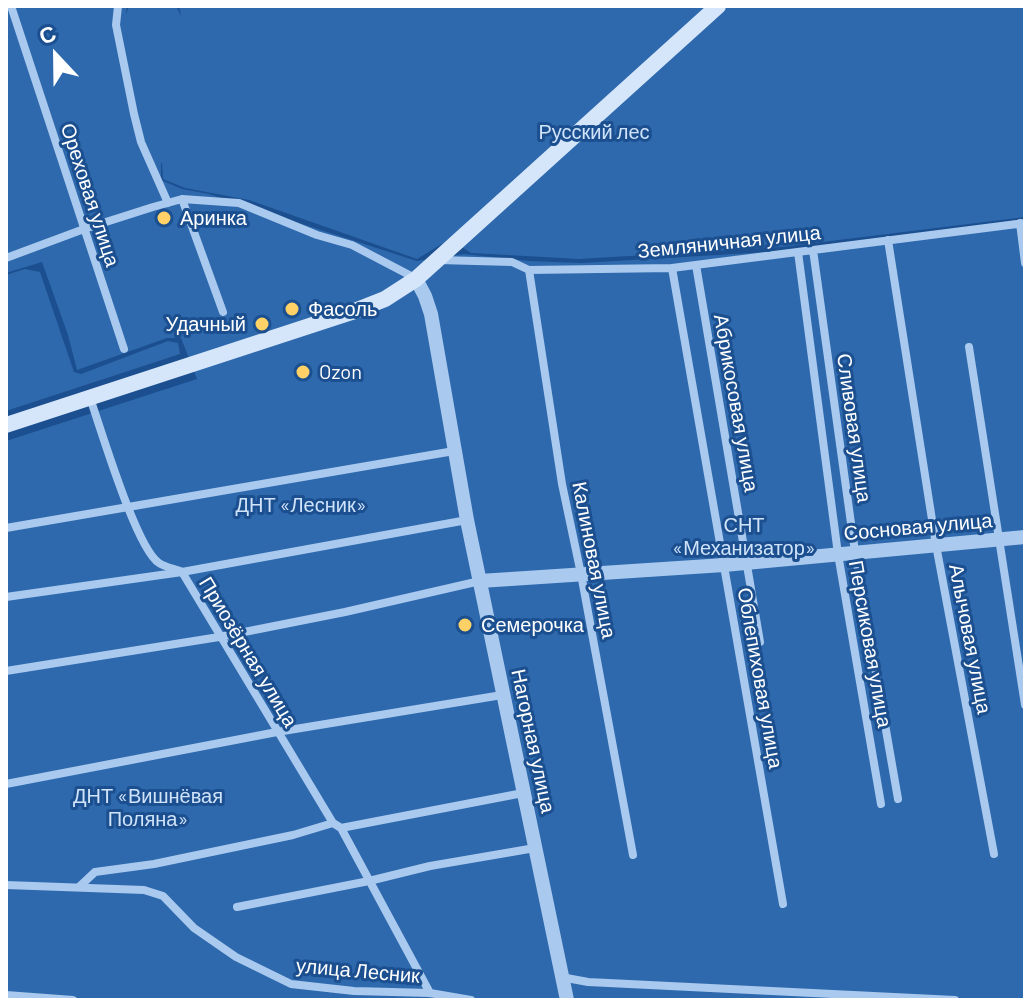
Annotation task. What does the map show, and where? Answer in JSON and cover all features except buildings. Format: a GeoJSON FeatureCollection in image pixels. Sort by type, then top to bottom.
{"type":"FeatureCollection","features":[{"type":"Feature","properties":{"kind":"main road"},"geometry":{"type":"LineString","coordinates":[[6,425],[371,306],[416,279],[718,6]]}},
{"type":"Feature","properties":{"kind":"street","name":"Ореховая улица"},"geometry":{"type":"LineString","coordinates":[[11,6],[124,349]]}},
{"type":"Feature","properties":{"kind":"street"},"geometry":{"type":"LineString","coordinates":[[118,6],[116,25],[141,142],[168,203]]}},
{"type":"Feature","properties":{"kind":"street"},"geometry":{"type":"LineString","coordinates":[[6,258],[84,229],[182,199],[239,203],[317,235],[352,245],[416,279]]}},
{"type":"Feature","properties":{"kind":"street"},"geometry":{"type":"LineString","coordinates":[[182,199],[223,312]]}},
{"type":"Feature","properties":{"kind":"street"},"geometry":{"type":"LineString","coordinates":[[1022,223],[1025,263]]}},
{"type":"Feature","properties":{"kind":"street","name":"Земляничная улица"},"geometry":{"type":"LineString","coordinates":[[437,260],[512,262],[529,270],[672,268],[1022,223]]}},
{"type":"Feature","properties":{"kind":"street","name":"Алычовая улица"},"geometry":{"type":"LineString","coordinates":[[888,240],[936,545],[994,854]]}},
{"type":"Feature","properties":{"kind":"street","name":"Сливовая улица"},"geometry":{"type":"LineString","coordinates":[[813,250],[855,552],[898,799]]}},
{"type":"Feature","properties":{"kind":"street","name":"Персиковая улица"},"geometry":{"type":"LineString","coordinates":[[798,252],[838,554],[881,804]]}},
{"type":"Feature","properties":{"kind":"street","name":"Абрикосовая улица"},"geometry":{"type":"LineString","coordinates":[[696,265],[760,642]]}},
{"type":"Feature","properties":{"kind":"street","name":"Облепиховая улица"},"geometry":{"type":"LineString","coordinates":[[672,268],[783,904]]}},
{"type":"Feature","properties":{"kind":"street","name":"Калиновая улица"},"geometry":{"type":"LineString","coordinates":[[529,270],[562,484],[633,855]]}},
{"type":"Feature","properties":{"kind":"street","name":"Нагорная улица"},"geometry":{"type":"LineString","coordinates":[[416,279],[431,314],[467,520],[567,1000]]}},
{"type":"Feature","properties":{"kind":"street"},"geometry":{"type":"LineString","coordinates":[[969,347],[1025,705]]}},
{"type":"Feature","properties":{"kind":"street","name":"Приозёрная улица"},"geometry":{"type":"LineString","coordinates":[[90,398],[128,507],[147,550],[158,563],[182,572],[337,826],[430,993]]}},
{"type":"Feature","properties":{"kind":"street"},"geometry":{"type":"LineString","coordinates":[[6,528],[454,451]]}},
{"type":"Feature","properties":{"kind":"street"},"geometry":{"type":"LineString","coordinates":[[6,597],[182,572],[467,520]]}},
{"type":"Feature","properties":{"kind":"street","name":"Сосновая улица"},"geometry":{"type":"LineString","coordinates":[[480,581],[724,565],[1025,537]]}},
{"type":"Feature","properties":{"kind":"street"},"geometry":{"type":"LineString","coordinates":[[6,671],[219,637],[480,581]]}},
{"type":"Feature","properties":{"kind":"street"},"geometry":{"type":"LineString","coordinates":[[6,784],[277,732],[502,695]]}},
{"type":"Feature","properties":{"kind":"street","name":"улица Лесник"},"geometry":{"type":"LineString","coordinates":[[79,887],[95,872],[154,864],[337,826],[523,793]]}},
{"type":"Feature","properties":{"kind":"street"},"geometry":{"type":"LineString","coordinates":[[237,907],[430,866],[535,848]]}},
{"type":"Feature","properties":{"kind":"street","name":"улица Лесник"},"geometry":{"type":"LineString","coordinates":[[6,885],[144,890],[163,896],[194,928],[236,957],[291,984],[354,991],[430,993],[471,1000]]}},
{"type":"Feature","properties":{"kind":"street"},"geometry":{"type":"LineString","coordinates":[[561,977],[588,982],[955,1000]]}},
{"type":"Feature","properties":{"kind":"street"},"geometry":{"type":"LineString","coordinates":[[6,995],[73,1000]]}},
{"type":"Feature","properties":{"kind":"green space"},"geometry":{"type":"Polygon","coordinates":[[[6,6],[127,6],[126,15],[129,6],[176,6],[181,16],[179,6],[1025,6],[1025,217],[782,247],[579,259],[471,253],[450,239],[417,259],[249,200],[185,188],[163,179],[162,163],[161,180],[182,189],[209,194],[417,261],[464,254],[581,263],[785,251],[1025,219],[1025,1000],[6,1000],[6,441],[197,379],[181,338],[167,338],[77,370],[42,262],[6,273],[6,6]]]}},
{"type":"Feature","properties":{"kind":"green space"},"geometry":{"type":"Polygon","coordinates":[[[25,269],[40,272],[74,372],[81,374],[168,341],[178,343],[180,354],[6,411],[6,275],[25,269]]]}},
{"type":"Feature","properties":{"kind":"place","name":"Аринка"},"geometry":{"type":"Point","coordinates":[164,218]}},
{"type":"Feature","properties":{"kind":"place","name":"Фасоль"},"geometry":{"type":"Point","coordinates":[292,309]}},
{"type":"Feature","properties":{"kind":"place","name":"Удачный"},"geometry":{"type":"Point","coordinates":[262,324]}},
{"type":"Feature","properties":{"kind":"place","name":"Ozon"},"geometry":{"type":"Point","coordinates":[303,372]}},
{"type":"Feature","properties":{"kind":"place","name":"Семерочка"},"geometry":{"type":"Point","coordinates":[465,625]}},
{"type":"Feature","properties":{"kind":"park label","name":"Русский лес"},"geometry":{"type":"Point","coordinates":[594,132]}},
{"type":"Feature","properties":{"kind":"park label","name":"ДНТ «Лесник»"},"geometry":{"type":"Point","coordinates":[301,505]}},
{"type":"Feature","properties":{"kind":"park label","name":"СНТ «Механизатор»"},"geometry":{"type":"Point","coordinates":[744,536]}},
{"type":"Feature","properties":{"kind":"park label","name":"ДНТ «Вишнёвая Поляна»"},"geometry":{"type":"Point","coordinates":[148,808]}}]}
